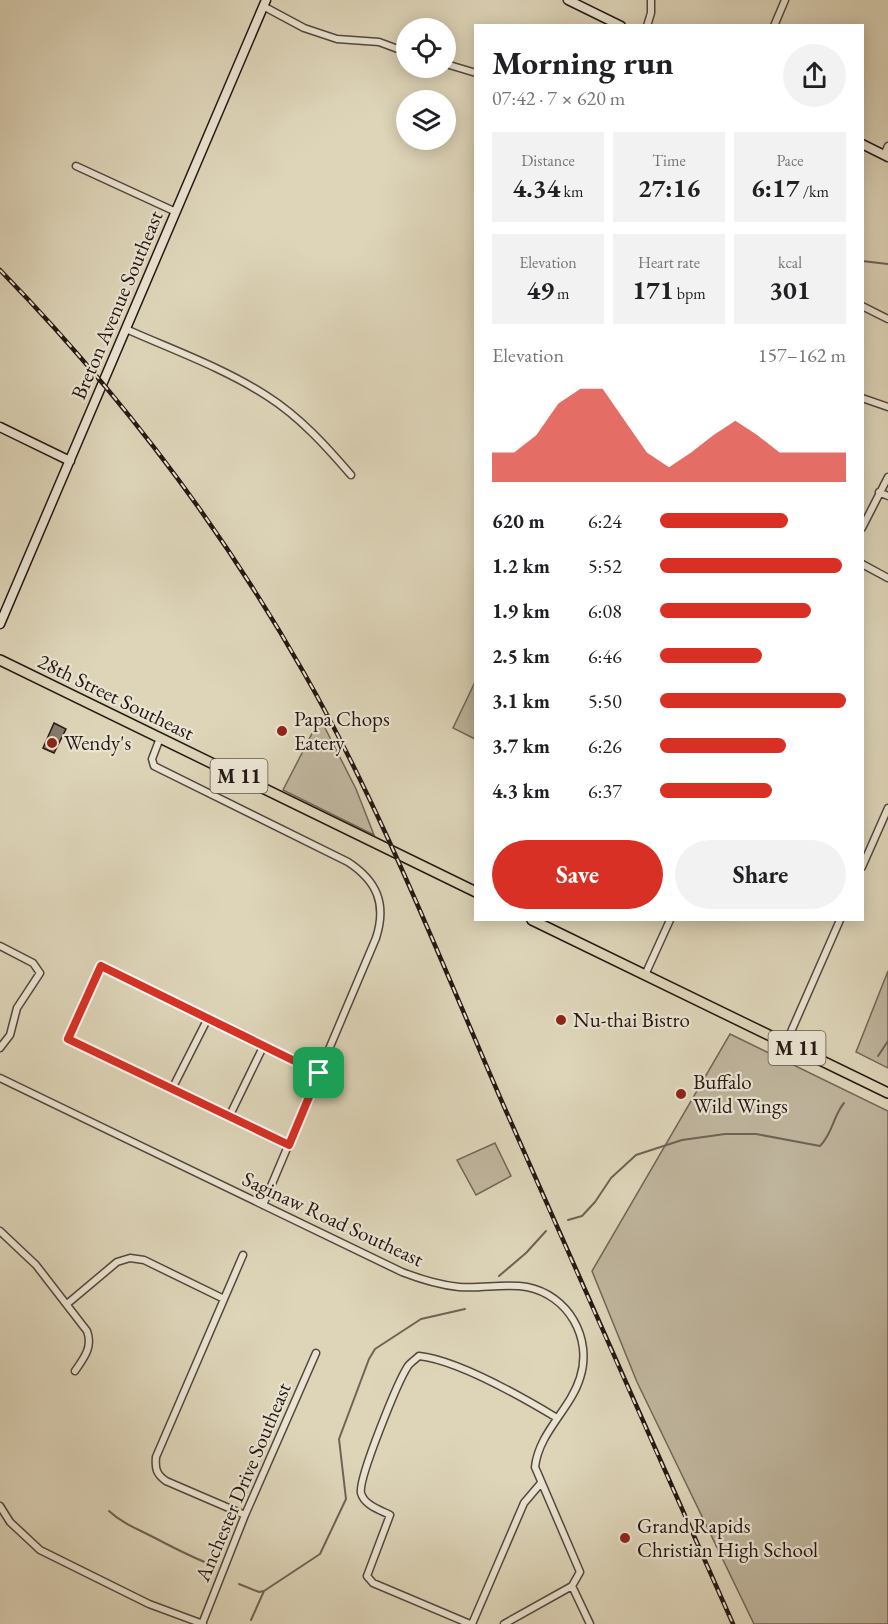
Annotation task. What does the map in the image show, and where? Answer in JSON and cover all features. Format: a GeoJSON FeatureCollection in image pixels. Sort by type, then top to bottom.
{"type":"FeatureCollection","features":[{"type":"Feature","properties":{"kind":"main road"},"geometry":{"type":"LineString","coordinates":[[568,0],[617,24]]}},
{"type":"Feature","properties":{"kind":"main road","name":"Breton Avenue Southeast"},"geometry":{"type":"LineString","coordinates":[[0,624],[264,3]]}},
{"type":"Feature","properties":{"kind":"main road"},"geometry":{"type":"LineString","coordinates":[[864,145],[887,152]]}},
{"type":"Feature","properties":{"kind":"main road"},"geometry":{"type":"LineString","coordinates":[[0,427],[70,461]]}},
{"type":"Feature","properties":{"kind":"main road","name":"28th Street Southeast"},"geometry":{"type":"LineString","coordinates":[[0,660],[474,891]]}},
{"type":"Feature","properties":{"kind":"main road","name":"M 11"},"geometry":{"type":"LineString","coordinates":[[534,921],[888,1093]]}},
{"type":"Feature","properties":{"kind":"street"},"geometry":{"type":"LineString","coordinates":[[648,24],[651,13],[651,0]]}},
{"type":"Feature","properties":{"kind":"street"},"geometry":{"type":"LineString","coordinates":[[775,24],[785,0]]}},
{"type":"Feature","properties":{"kind":"street"},"geometry":{"type":"LineString","coordinates":[[264,3],[304,28],[337,39],[379,42],[396,48]]}},
{"type":"Feature","properties":{"kind":"street"},"geometry":{"type":"LineString","coordinates":[[456,67],[474,72]]}},
{"type":"Feature","properties":{"kind":"street"},"geometry":{"type":"LineString","coordinates":[[75,166],[176,212]]}},
{"type":"Feature","properties":{"kind":"street"},"geometry":{"type":"LineString","coordinates":[[864,307],[888,319]]}},
{"type":"Feature","properties":{"kind":"street"},"geometry":{"type":"LineString","coordinates":[[126,329],[231,375],[268,397],[301,422],[351,475]]}},
{"type":"Feature","properties":{"kind":"street"},"geometry":{"type":"LineString","coordinates":[[864,399],[888,407]]}},
{"type":"Feature","properties":{"kind":"street"},"geometry":{"type":"LineString","coordinates":[[864,524],[888,477]]}},
{"type":"Feature","properties":{"kind":"street"},"geometry":{"type":"LineString","coordinates":[[879,492],[888,496]]}},
{"type":"Feature","properties":{"kind":"street"},"geometry":{"type":"LineString","coordinates":[[864,565],[888,578]]}},
{"type":"Feature","properties":{"kind":"street"},"geometry":{"type":"LineString","coordinates":[[160,738],[152,759],[154,766],[348,862],[363,873],[375,888],[380,906],[380,927],[263,1205]]}},
{"type":"Feature","properties":{"kind":"street"},"geometry":{"type":"LineString","coordinates":[[864,862],[888,808]]}},
{"type":"Feature","properties":{"kind":"street"},"geometry":{"type":"LineString","coordinates":[[645,975],[670,921]]}},
{"type":"Feature","properties":{"kind":"street"},"geometry":{"type":"LineString","coordinates":[[786,1043],[840,921]]}},
{"type":"Feature","properties":{"kind":"street"},"geometry":{"type":"LineString","coordinates":[[0,1048],[10,1035],[18,1008],[40,974],[33,963],[2,947]]}},
{"type":"Feature","properties":{"kind":"street"},"geometry":{"type":"LineString","coordinates":[[289,1145],[68,1039],[101,966],[319,1073]]}},
{"type":"Feature","properties":{"kind":"street"},"geometry":{"type":"LineString","coordinates":[[172,1089],[207,1020]]}},
{"type":"Feature","properties":{"kind":"street"},"geometry":{"type":"LineString","coordinates":[[229,1117],[263,1047]]}},
{"type":"Feature","properties":{"kind":"street","name":"Saginaw Road Southeast"},"geometry":{"type":"LineString","coordinates":[[0,1078],[402,1272],[426,1281],[450,1286],[480,1289],[529,1287],[553,1298],[574,1319],[582,1337],[584,1356],[578,1384],[538,1451],[535,1467],[579,1566],[580,1572],[572,1586]]}},
{"type":"Feature","properties":{"kind":"street"},"geometry":{"type":"LineString","coordinates":[[0,1231],[36,1265],[87,1331],[90,1339],[85,1357],[75,1371]]}},
{"type":"Feature","properties":{"kind":"street"},"geometry":{"type":"LineString","coordinates":[[243,1255],[156,1456],[155,1465],[160,1476],[166,1481],[245,1515]]}},
{"type":"Feature","properties":{"kind":"street"},"geometry":{"type":"LineString","coordinates":[[67,1304],[117,1262],[130,1258],[144,1260],[224,1299]]}},
{"type":"Feature","properties":{"kind":"street","name":"Anchester Drive Southeast"},"geometry":{"type":"LineString","coordinates":[[203,1624],[245,1515],[316,1353]]}},
{"type":"Feature","properties":{"kind":"street"},"geometry":{"type":"LineString","coordinates":[[541,1483],[524,1503],[471,1624],[374,1583],[367,1576],[390,1515],[364,1500],[361,1491],[362,1479],[409,1365],[419,1356],[436,1358],[514,1393],[557,1418]]}},
{"type":"Feature","properties":{"kind":"street"},"geometry":{"type":"LineString","coordinates":[[0,1506],[10,1522],[40,1551],[149,1604],[203,1624]]}},
{"type":"Feature","properties":{"kind":"street"},"geometry":{"type":"LineString","coordinates":[[504,1624],[572,1586],[591,1624]]}},
{"type":"Feature","properties":{"kind":"shaded area"},"geometry":{"type":"Polygon","coordinates":[[[474,684],[474,738],[453,728],[474,684]]]}},
{"type":"Feature","properties":{"kind":"shaded area"},"geometry":{"type":"Polygon","coordinates":[[[320,718],[356,789],[374,835],[283,790],[320,718]]]}},
{"type":"Feature","properties":{"kind":"shaded area"},"geometry":{"type":"Polygon","coordinates":[[[888,971],[888,1068],[856,1052],[888,971]]]}},
{"type":"Feature","properties":{"kind":"shaded area"},"geometry":{"type":"Polygon","coordinates":[[[730,1034],[888,1111],[888,1624],[754,1624],[637,1382],[592,1271],[730,1034]]]}},
{"type":"Feature","properties":{"kind":"shaded area"},"geometry":{"type":"Polygon","coordinates":[[[495,1143],[511,1176],[476,1195],[457,1160],[495,1143]]]}},
{"type":"Feature","properties":{"kind":"building","name":"Wendy's"},"geometry":{"type":"Polygon","coordinates":[[[54,723],[66,729],[54,753],[43,748],[54,723]]]}},
{"type":"Feature","properties":{"kind":"waterway"},"geometry":{"type":"LineString","coordinates":[[864,261],[888,264]]}},
{"type":"Feature","properties":{"kind":"waterway"},"geometry":{"type":"LineString","coordinates":[[878,1056],[888,1041]]}},
{"type":"Feature","properties":{"kind":"waterway"},"geometry":{"type":"LineString","coordinates":[[568,1220],[582,1216],[595,1202],[611,1178],[636,1155],[682,1140],[725,1134],[756,1134],[820,1146],[828,1136],[837,1113],[844,1103]]}},
{"type":"Feature","properties":{"kind":"waterway"},"geometry":{"type":"LineString","coordinates":[[499,1276],[526,1253],[546,1231]]}},
{"type":"Feature","properties":{"kind":"waterway"},"geometry":{"type":"LineString","coordinates":[[251,1620],[264,1591],[320,1554],[346,1499],[339,1439],[369,1359],[375,1349],[421,1319],[465,1309]]}},
{"type":"Feature","properties":{"kind":"waterway"},"geometry":{"type":"LineString","coordinates":[[109,1511],[131,1526],[212,1565]]}},
{"type":"Feature","properties":{"kind":"waterway"},"geometry":{"type":"LineString","coordinates":[[239,1584],[259,1592],[264,1591]]}},
{"type":"Feature","properties":{"kind":"railway"},"geometry":{"type":"LineString","coordinates":[[0,270],[86,364],[165,462],[238,565],[272,618],[333,725],[411,889],[506,1111],[733,1624]]}},
{"type":"Feature","properties":{"kind":"place","name":"Papa Chops Eatery"},"geometry":{"type":"Point","coordinates":[282,731]}},
{"type":"Feature","properties":{"kind":"place","name":"Wendy's"},"geometry":{"type":"Point","coordinates":[52,743]}},
{"type":"Feature","properties":{"kind":"place","name":"Nu-thai Bistro"},"geometry":{"type":"Point","coordinates":[561,1020]}},
{"type":"Feature","properties":{"kind":"place","name":"Buffalo Wild Wings"},"geometry":{"type":"Point","coordinates":[681,1094]}},
{"type":"Feature","properties":{"kind":"place","name":"Grand Rapids Christian High School"},"geometry":{"type":"Point","coordinates":[625,1538]}},
{"type":"Feature","properties":{"kind":"route"},"geometry":{"type":"LineString","coordinates":[[101,966],[319,1073],[289,1145],[68,1039],[101,966]]}}]}
